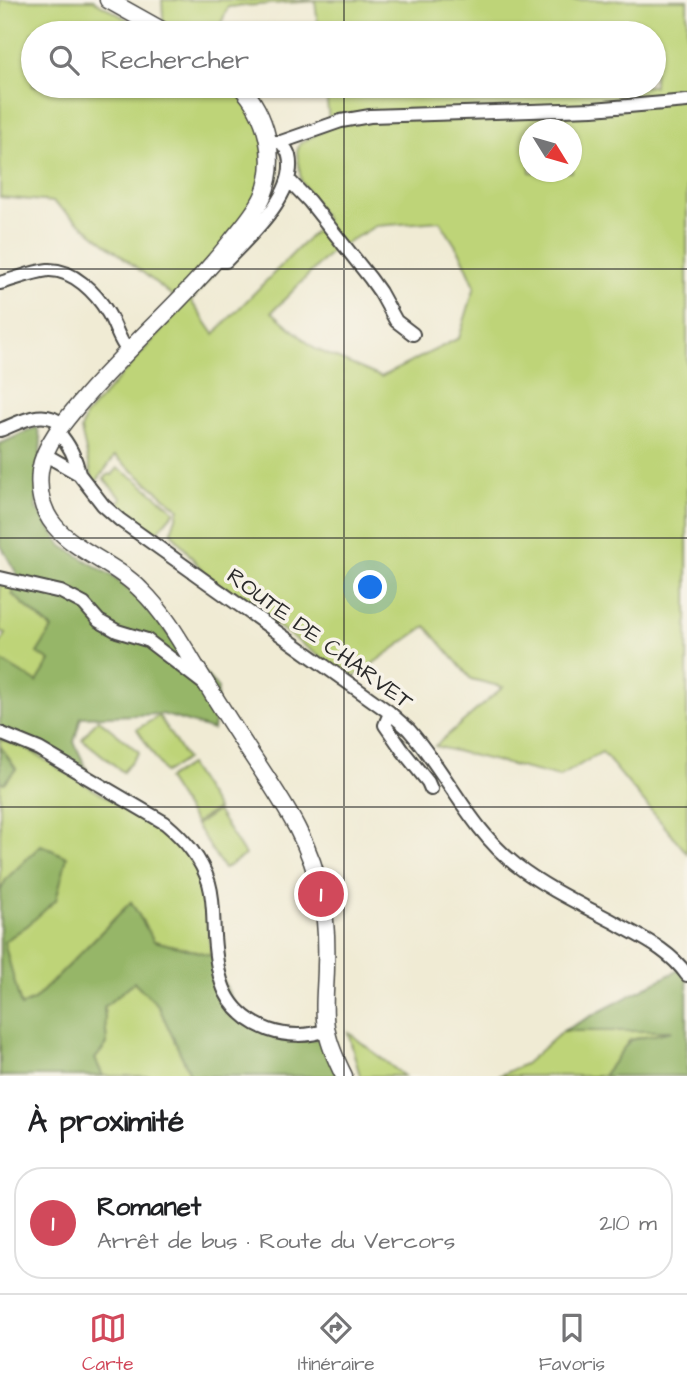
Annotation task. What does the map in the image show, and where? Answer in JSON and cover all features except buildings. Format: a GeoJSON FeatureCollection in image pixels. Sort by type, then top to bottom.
{"type":"FeatureCollection","features":[{"type":"Feature","properties":{"kind":"main road"},"geometry":{"type":"LineString","coordinates":[[108,0],[146,21]]}},
{"type":"Feature","properties":{"kind":"main road"},"geometry":{"type":"LineString","coordinates":[[249,98],[275,142],[262,198],[216,261],[97,383],[60,428],[44,454],[40,492],[52,522],[68,541],[129,579],[144,592],[166,620],[304,840],[317,875],[323,906],[326,934],[326,1030],[344,1076]]}},
{"type":"Feature","properties":{"kind":"street"},"geometry":{"type":"LineString","coordinates":[[216,261],[226,261],[276,205],[283,193],[290,159],[275,142],[341,121],[370,116],[593,109],[687,101]]}},
{"type":"Feature","properties":{"kind":"street"},"geometry":{"type":"LineString","coordinates":[[288,179],[309,201],[370,278],[396,321],[413,334]]}},
{"type":"Feature","properties":{"kind":"street"},"geometry":{"type":"LineString","coordinates":[[0,284],[50,270],[71,277],[89,290],[104,307],[120,341],[128,351]]}},
{"type":"Feature","properties":{"kind":"street"},"geometry":{"type":"LineString","coordinates":[[0,430],[30,418],[44,416],[54,418],[60,428]]}},
{"type":"Feature","properties":{"kind":"street","name":"ROUTE DE CHARVET"},"geometry":{"type":"LineString","coordinates":[[60,428],[76,460],[79,474]]}},
{"type":"Feature","properties":{"kind":"street","name":"ROUTE DE CHARVET"},"geometry":{"type":"LineString","coordinates":[[44,454],[79,474],[103,505],[120,520],[390,713],[408,729],[463,806],[514,863],[544,885],[664,951],[687,975]]}},
{"type":"Feature","properties":{"kind":"street"},"geometry":{"type":"LineString","coordinates":[[0,578],[61,592],[84,604],[99,621],[117,631],[147,640],[209,687]]}},
{"type":"Feature","properties":{"kind":"street"},"geometry":{"type":"LineString","coordinates":[[390,713],[385,725],[431,789]]}},
{"type":"Feature","properties":{"kind":"street"},"geometry":{"type":"LineString","coordinates":[[0,733],[39,749],[165,823],[183,839],[203,868],[210,886],[218,971],[232,1006],[242,1016],[264,1028],[289,1035],[320,1033],[326,1030]]}},
{"type":"Feature","properties":{"kind":"green space"},"geometry":{"type":"Polygon","coordinates":[[[0,0],[93,0],[130,21],[21,21],[21,98],[262,99],[276,137],[278,175],[266,207],[191,301],[214,334],[326,220],[301,181],[297,152],[300,143],[326,129],[329,120],[326,98],[666,98],[666,21],[318,21],[315,1],[228,7],[222,21],[163,21],[162,0],[687,0],[687,853],[602,752],[559,777],[435,746],[503,687],[471,679],[426,626],[351,679],[206,575],[171,532],[179,509],[115,456],[94,485],[81,430],[85,416],[184,305],[53,202],[0,197],[0,0]],[[440,221],[376,226],[332,251],[272,312],[315,349],[381,377],[459,338],[475,286],[462,256],[440,221]]]}},
{"type":"Feature","properties":{"kind":"green space"},"geometry":{"type":"Polygon","coordinates":[[[37,427],[41,440],[36,508],[62,546],[112,576],[130,591],[218,688],[213,730],[162,714],[81,717],[74,742],[88,772],[0,739],[0,660],[37,682],[50,661],[37,653],[52,629],[12,594],[21,581],[0,544],[0,444],[37,427]]]}},
{"type":"Feature","properties":{"kind":"green space"},"geometry":{"type":"Polygon","coordinates":[[[118,468],[175,511],[155,534],[118,504],[122,498],[104,479],[118,468]]]}},
{"type":"Feature","properties":{"kind":"green space"},"geometry":{"type":"Polygon","coordinates":[[[0,573],[21,581],[12,594],[52,629],[38,653],[50,661],[37,683],[0,660],[0,644],[6,634],[2,632],[0,635],[0,573]]]}},
{"type":"Feature","properties":{"kind":"green space"},"geometry":{"type":"Polygon","coordinates":[[[159,716],[186,759],[165,773],[137,729],[159,716]]]}},
{"type":"Feature","properties":{"kind":"green space"},"geometry":{"type":"Polygon","coordinates":[[[98,719],[139,752],[123,772],[82,739],[98,719]]]}},
{"type":"Feature","properties":{"kind":"green space"},"geometry":{"type":"Polygon","coordinates":[[[0,739],[17,743],[164,832],[192,858],[205,890],[211,955],[154,941],[131,902],[34,1000],[21,1006],[3,942],[28,925],[6,879],[0,892],[0,782],[5,783],[16,769],[0,746],[0,739]]]}},
{"type":"Feature","properties":{"kind":"green space"},"geometry":{"type":"Polygon","coordinates":[[[0,746],[16,769],[4,783],[0,782],[0,746]]]}},
{"type":"Feature","properties":{"kind":"green space"},"geometry":{"type":"Polygon","coordinates":[[[189,765],[217,809],[195,823],[167,779],[189,765]]]}},
{"type":"Feature","properties":{"kind":"green space"},"geometry":{"type":"Polygon","coordinates":[[[217,811],[245,855],[224,869],[196,825],[217,811]]]}},
{"type":"Feature","properties":{"kind":"green space"},"geometry":{"type":"Polygon","coordinates":[[[41,845],[67,857],[56,900],[4,942],[21,1006],[34,1000],[131,902],[154,941],[211,955],[242,1021],[279,1039],[323,1039],[337,1076],[191,1076],[158,1005],[134,982],[104,1007],[107,1044],[95,1059],[103,1076],[0,1076],[0,892],[6,879],[41,845]]]}},
{"type":"Feature","properties":{"kind":"green space"},"geometry":{"type":"Polygon","coordinates":[[[682,968],[687,978],[687,1076],[603,1076],[630,1040],[672,1031],[563,1031],[682,968]]]}},
{"type":"Feature","properties":{"kind":"green space"},"geometry":{"type":"Polygon","coordinates":[[[134,982],[158,1005],[191,1076],[103,1076],[95,1059],[107,1044],[104,1007],[134,982]]]}},
{"type":"Feature","properties":{"kind":"green space"},"geometry":{"type":"Polygon","coordinates":[[[563,1031],[678,1031],[630,1040],[603,1076],[498,1076],[525,1064],[563,1031]]]}},
{"type":"Feature","properties":{"kind":"green space"},"geometry":{"type":"Polygon","coordinates":[[[348,1032],[404,1076],[360,1076],[348,1032]]]}},
{"type":"Feature","properties":{"kind":"place","name":"Romanet"},"geometry":{"type":"Point","coordinates":[321,894]}}]}
